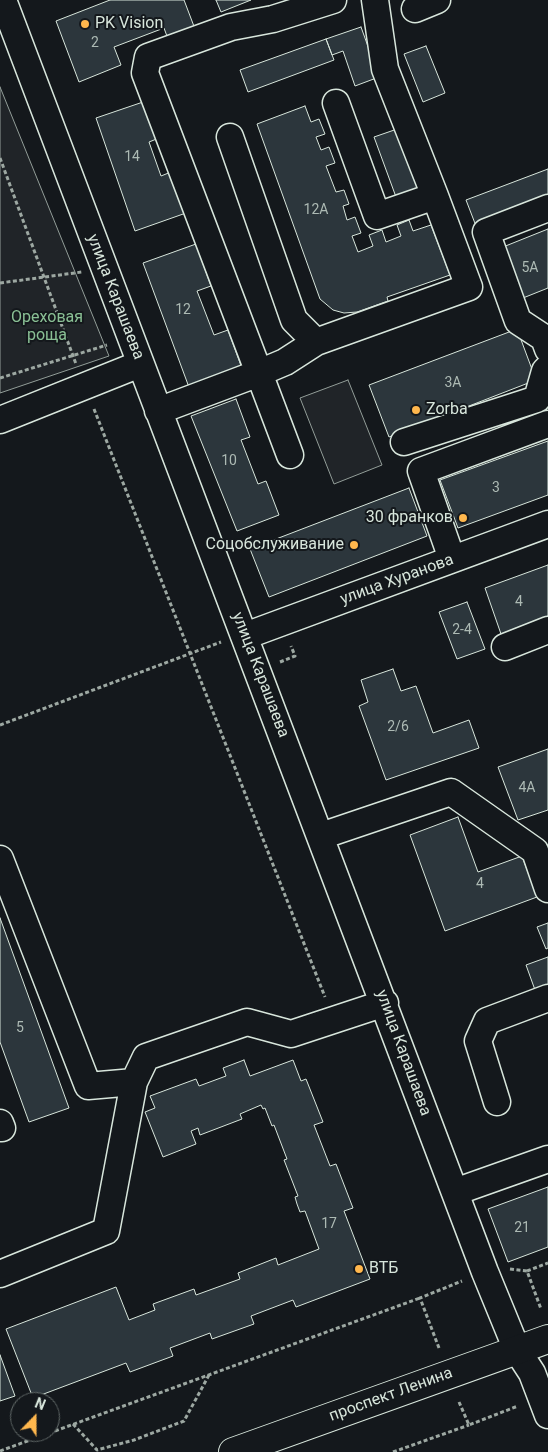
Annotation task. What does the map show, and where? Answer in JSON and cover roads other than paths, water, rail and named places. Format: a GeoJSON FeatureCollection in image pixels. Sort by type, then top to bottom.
{"type":"FeatureCollection","features":[{"type":"Feature","properties":{"kind":"main road","name":"проспект Ленина"},"geometry":{"type":"LineString","coordinates":[[234,1452],[548,1339]]}},
{"type":"Feature","properties":{"kind":"street","name":"улица Карашаева"},"geometry":{"type":"LineString","coordinates":[[3,0],[158,411],[234,639],[321,836],[455,1192],[517,1350],[532,1373],[548,1415]]}},
{"type":"Feature","properties":{"kind":"street"},"geometry":{"type":"LineString","coordinates":[[290,455],[145,73],[148,57],[231,27],[273,19],[333,0]]}},
{"type":"Feature","properties":{"kind":"street"},"geometry":{"type":"LineString","coordinates":[[158,411],[285,362],[316,342],[469,288],[385,69],[375,0]]}},
{"type":"Feature","properties":{"kind":"street"},"geometry":{"type":"LineString","coordinates":[[336,103],[377,216],[434,196]]}},
{"type":"Feature","properties":{"kind":"street"},"geometry":{"type":"LineString","coordinates":[[230,137],[294,320],[316,342]]}},
{"type":"Feature","properties":{"kind":"street"},"geometry":{"type":"LineString","coordinates":[[547,341],[518,321],[486,232],[548,208]]}},
{"type":"Feature","properties":{"kind":"street"},"geometry":{"type":"LineString","coordinates":[[0,420],[140,364]]}},
{"type":"Feature","properties":{"kind":"street"},"geometry":{"type":"LineString","coordinates":[[404,442],[537,399],[545,371],[548,368]]}},
{"type":"Feature","properties":{"kind":"street"},"geometry":{"type":"LineString","coordinates":[[452,559],[421,471],[548,424]]}},
{"type":"Feature","properties":{"kind":"street","name":"улица Хуранова"},"geometry":{"type":"LineString","coordinates":[[234,639],[548,524]]}},
{"type":"Feature","properties":{"kind":"street"},"geometry":{"type":"LineString","coordinates":[[505,647],[548,630]]}},
{"type":"Feature","properties":{"kind":"street"},"geometry":{"type":"LineString","coordinates":[[321,836],[451,792],[535,851],[548,888]]}},
{"type":"Feature","properties":{"kind":"street"},"geometry":{"type":"LineString","coordinates":[[0,859],[88,1086],[134,1082]]}},
{"type":"Feature","properties":{"kind":"street"},"geometry":{"type":"LineString","coordinates":[[497,1102],[478,1041],[487,1021],[548,998]]}},
{"type":"Feature","properties":{"kind":"street"},"geometry":{"type":"LineString","coordinates":[[0,1274],[106,1231],[134,1082],[146,1057],[247,1022],[292,1034],[385,1004]]}},
{"type":"Feature","properties":{"kind":"street"},"geometry":{"type":"LineString","coordinates":[[455,1192],[548,1159]]}},
{"type":"Feature","properties":{"kind":"place","name":"PK Vision"},"geometry":{"type":"Point","coordinates":[85,24]}},
{"type":"Feature","properties":{"kind":"place","name":"Zorba"},"geometry":{"type":"Point","coordinates":[416,410]}},
{"type":"Feature","properties":{"kind":"place","name":"30 франков"},"geometry":{"type":"Point","coordinates":[463,518]}},
{"type":"Feature","properties":{"kind":"place","name":"Соцобслуживание"},"geometry":{"type":"Point","coordinates":[354,545]}},
{"type":"Feature","properties":{"kind":"place","name":"ВТБ"},"geometry":{"type":"Point","coordinates":[359,1269]}},
{"type":"Feature","properties":{"kind":"park label","name":"Ореховая роща"},"geometry":{"type":"Point","coordinates":[47,327]}}]}
